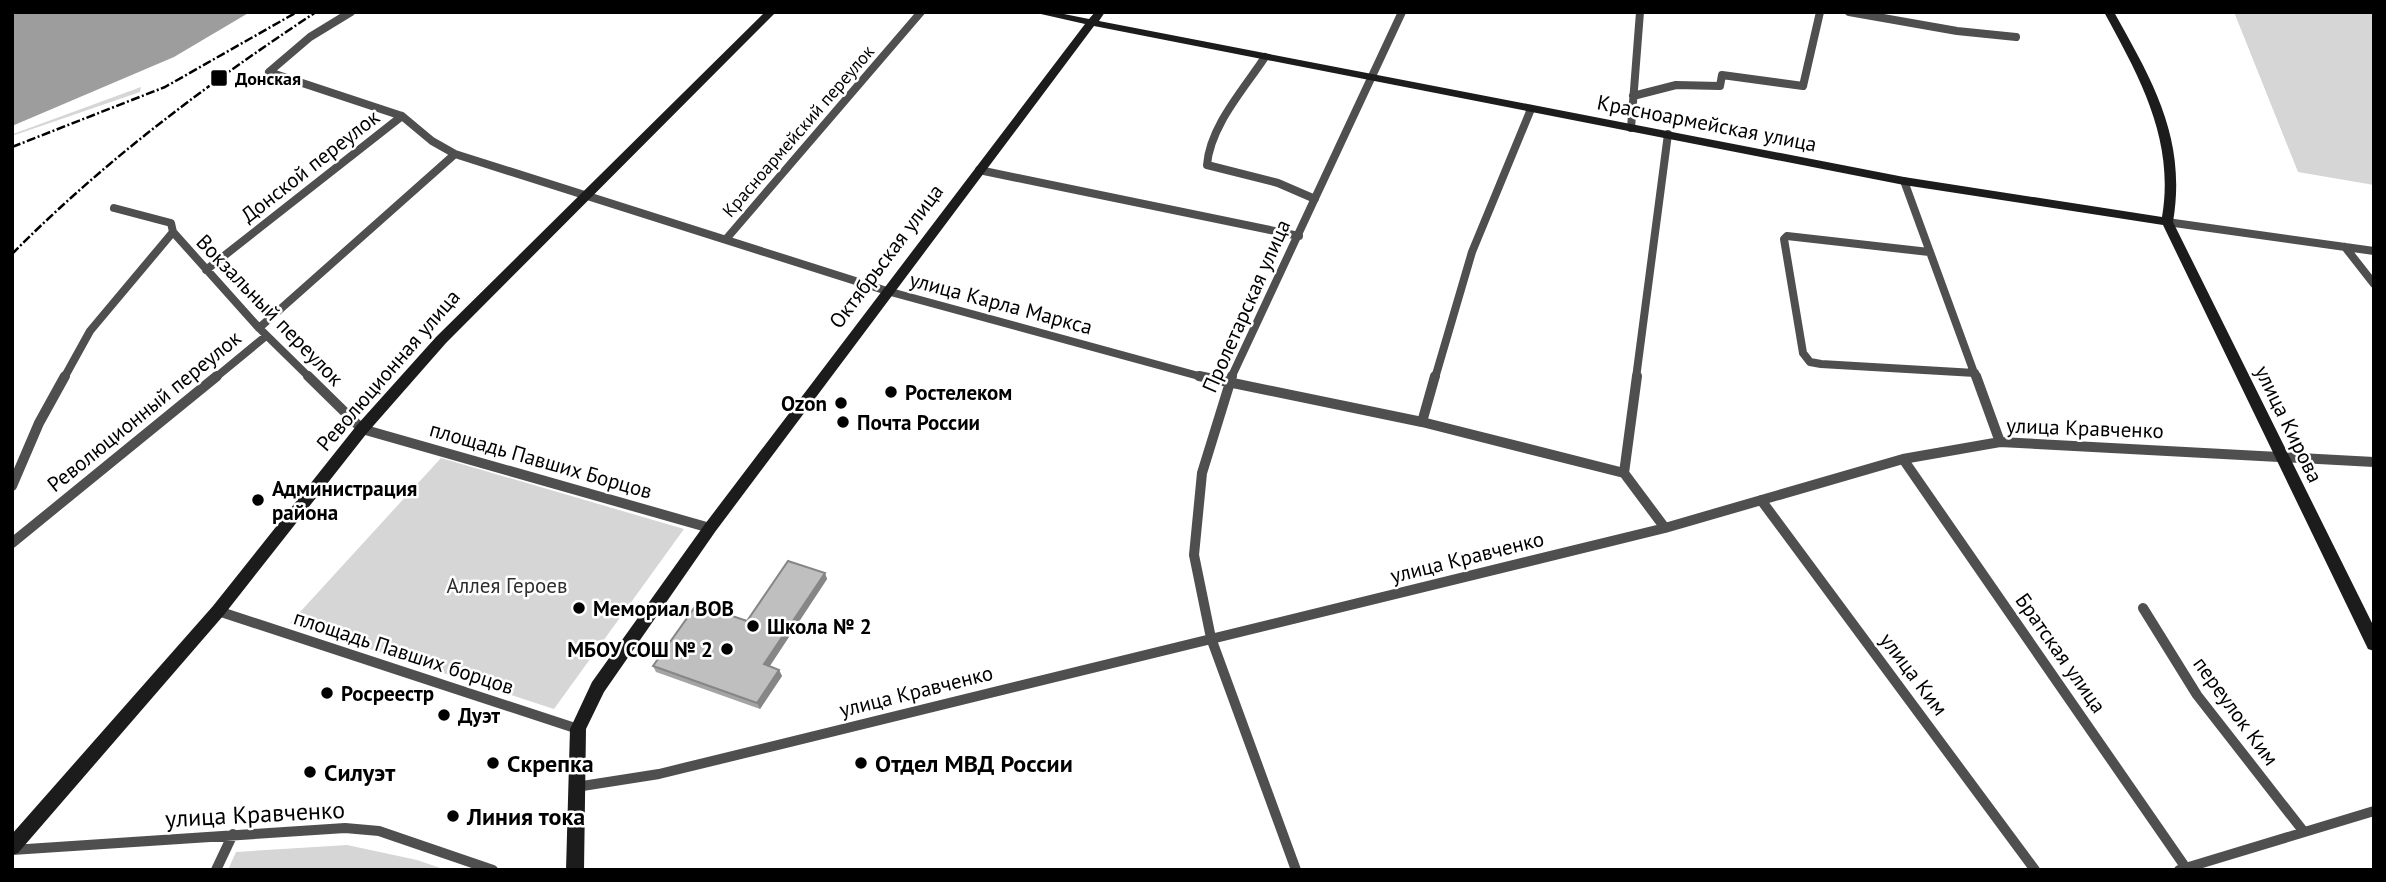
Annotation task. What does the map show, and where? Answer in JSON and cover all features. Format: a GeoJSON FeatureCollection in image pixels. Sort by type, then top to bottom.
{"type":"FeatureCollection","features":[{"type":"Feature","properties":{"kind":"street","name":"улица Карла Маркса"},"geometry":{"type":"LineString","coordinates":[[351,12],[310,37],[269,72],[402,116],[432,141],[455,154],[727,238],[887,291],[1228,384],[1422,422],[1624,473]]}},
{"type":"Feature","properties":{"kind":"street","name":"Революционная улица"},"geometry":{"type":"LineString","coordinates":[[12,848],[218,611],[362,429],[440,340],[771,12]]}},
{"type":"Feature","properties":{"kind":"street","name":"Красноармейский переулок"},"geometry":{"type":"LineString","coordinates":[[727,238],[921,12]]}},
{"type":"Feature","properties":{"kind":"street","name":"Красноармейская улица"},"geometry":{"type":"LineString","coordinates":[[1037,12],[1096,18],[1265,57],[1904,181],[2374,251]]}},
{"type":"Feature","properties":{"kind":"street","name":"Пролетарская улица"},"geometry":{"type":"LineString","coordinates":[[1296,870],[1212,638],[1194,555],[1202,473],[1228,384],[1402,12]]}},
{"type":"Feature","properties":{"kind":"street"},"geometry":{"type":"LineString","coordinates":[[1631,128],[1640,12]]}},
{"type":"Feature","properties":{"kind":"street"},"geometry":{"type":"LineString","coordinates":[[1633,96],[1654,86],[1675,83],[1720,86],[1721,75],[1803,86],[1821,12]]}},
{"type":"Feature","properties":{"kind":"street"},"geometry":{"type":"LineString","coordinates":[[1849,12],[1956,31],[2015,37]]}},
{"type":"Feature","properties":{"kind":"street"},"geometry":{"type":"LineString","coordinates":[[2109,12],[2150,92],[2171,153],[2173,202],[2167,222]]}},
{"type":"Feature","properties":{"kind":"street","name":"Октябрьская улица"},"geometry":{"type":"LineString","coordinates":[[578,729],[598,687],[710,528],[1096,18]]}},
{"type":"Feature","properties":{"kind":"street"},"geometry":{"type":"LineString","coordinates":[[1265,57],[1218,133],[1207,156],[1207,165],[1285,185],[1315,199]]}},
{"type":"Feature","properties":{"kind":"street"},"geometry":{"type":"LineString","coordinates":[[1422,422],[1472,253],[1531,109]]}},
{"type":"Feature","properties":{"kind":"street","name":"Донской переулок"},"geometry":{"type":"LineString","coordinates":[[206,270],[402,116]]}},
{"type":"Feature","properties":{"kind":"street"},"geometry":{"type":"LineString","coordinates":[[1665,528],[1624,473],[1668,134]]}},
{"type":"Feature","properties":{"kind":"street","name":"Революционный переулок"},"geometry":{"type":"LineString","coordinates":[[12,543],[263,332],[455,154]]}},
{"type":"Feature","properties":{"kind":"street"},"geometry":{"type":"LineString","coordinates":[[979,170],[1299,236]]}},
{"type":"Feature","properties":{"kind":"street"},"geometry":{"type":"LineString","coordinates":[[1904,181],[2000,442]]}},
{"type":"Feature","properties":{"kind":"street","name":"Вокзальный переулок"},"geometry":{"type":"LineString","coordinates":[[114,208],[171,223],[173,232],[263,332],[362,429]]}},
{"type":"Feature","properties":{"kind":"street","name":"улица Кирова"},"geometry":{"type":"LineString","coordinates":[[2167,222],[2374,644]]}},
{"type":"Feature","properties":{"kind":"street"},"geometry":{"type":"LineString","coordinates":[[12,486],[39,423],[90,331],[173,232]]}},
{"type":"Feature","properties":{"kind":"street"},"geometry":{"type":"LineString","coordinates":[[1929,251],[1787,236],[1784,239],[1803,353],[1811,362],[1821,364],[1975,373]]}},
{"type":"Feature","properties":{"kind":"street"},"geometry":{"type":"LineString","coordinates":[[2345,247],[2374,284]]}},
{"type":"Feature","properties":{"kind":"street","name":"площадь Павших Борцов"},"geometry":{"type":"LineString","coordinates":[[362,429],[710,528]]}},
{"type":"Feature","properties":{"kind":"street","name":"улица Кравченко"},"geometry":{"type":"LineString","coordinates":[[576,787],[659,774],[1665,528],[1903,459],[2000,442],[2374,462]]}},
{"type":"Feature","properties":{"kind":"street","name":"Братская улица"},"geometry":{"type":"LineString","coordinates":[[1903,459],[2183,869]]}},
{"type":"Feature","properties":{"kind":"street","name":"улица Ким"},"geometry":{"type":"LineString","coordinates":[[1761,500],[2035,870]]}},
{"type":"Feature","properties":{"kind":"street","name":"переулок Ким"},"geometry":{"type":"LineString","coordinates":[[2143,608],[2197,695],[2304,832]]}},
{"type":"Feature","properties":{"kind":"street","name":"площадь Павших борцов"},"geometry":{"type":"LineString","coordinates":[[218,611],[578,729]]}},
{"type":"Feature","properties":{"kind":"street"},"geometry":{"type":"LineString","coordinates":[[575,870],[578,729]]}},
{"type":"Feature","properties":{"kind":"street"},"geometry":{"type":"LineString","coordinates":[[2183,869],[2374,811]]}},
{"type":"Feature","properties":{"kind":"street","name":"улица Кравченко"},"geometry":{"type":"LineString","coordinates":[[12,848],[345,828],[379,831],[494,870]]}},
{"type":"Feature","properties":{"kind":"street"},"geometry":{"type":"LineString","coordinates":[[216,870],[233,834]]}},
{"type":"Feature","properties":{"kind":"green space"},"geometry":{"type":"Polygon","coordinates":[[[2234,12],[2374,12],[2374,185],[2298,172],[2234,12]]]}},
{"type":"Feature","properties":{"kind":"green space"},"geometry":{"type":"Polygon","coordinates":[[[141,87],[140,92],[12,136],[13,134],[141,87]]]}},
{"type":"Feature","properties":{"kind":"green space","name":"Аллея Героев"},"geometry":{"type":"Polygon","coordinates":[[[441,458],[684,529],[554,709],[290,623],[441,458]]]}},
{"type":"Feature","properties":{"kind":"green space"},"geometry":{"type":"Polygon","coordinates":[[[347,845],[417,860],[446,870],[228,870],[236,852],[347,845]]]}},
{"type":"Feature","properties":{"kind":"shaded area"},"geometry":{"type":"Polygon","coordinates":[[[12,12],[250,12],[174,57],[12,126],[12,12]]]}},
{"type":"Feature","properties":{"kind":"building","name":"МБОУ СОШ № 2"},"geometry":{"type":"Polygon","coordinates":[[[788,561],[825,573],[764,664],[779,670],[757,703],[653,666],[697,604],[747,621],[788,561]]]}},
{"type":"Feature","properties":{"kind":"railway"},"geometry":{"type":"LineString","coordinates":[[12,147],[165,87],[297,12]]}},
{"type":"Feature","properties":{"kind":"railway"},"geometry":{"type":"LineString","coordinates":[[12,254],[83,187],[158,125],[235,67],[316,12]]}},
{"type":"Feature","properties":{"kind":"place","name":"Донская"},"geometry":{"type":"Point","coordinates":[219,78]}},
{"type":"Feature","properties":{"kind":"place","name":"Ростелеком"},"geometry":{"type":"Point","coordinates":[891,392]}},
{"type":"Feature","properties":{"kind":"place","name":"Ozon"},"geometry":{"type":"Point","coordinates":[841,403]}},
{"type":"Feature","properties":{"kind":"place","name":"Почта России"},"geometry":{"type":"Point","coordinates":[843,422]}},
{"type":"Feature","properties":{"kind":"place","name":"Администрация района"},"geometry":{"type":"Point","coordinates":[258,500]}},
{"type":"Feature","properties":{"kind":"place","name":"Мемориал ВОВ"},"geometry":{"type":"Point","coordinates":[579,608]}},
{"type":"Feature","properties":{"kind":"place","name":"Школа № 2"},"geometry":{"type":"Point","coordinates":[753,626]}},
{"type":"Feature","properties":{"kind":"place","name":"МБОУ СОШ № 2"},"geometry":{"type":"Point","coordinates":[727,649]}},
{"type":"Feature","properties":{"kind":"place","name":"Росреестр"},"geometry":{"type":"Point","coordinates":[327,693]}},
{"type":"Feature","properties":{"kind":"place","name":"Дуэт"},"geometry":{"type":"Point","coordinates":[444,715]}},
{"type":"Feature","properties":{"kind":"place","name":"Скрепка"},"geometry":{"type":"Point","coordinates":[493,763]}},
{"type":"Feature","properties":{"kind":"place","name":"Отдел МВД России"},"geometry":{"type":"Point","coordinates":[861,763]}},
{"type":"Feature","properties":{"kind":"place","name":"Силуэт"},"geometry":{"type":"Point","coordinates":[310,772]}},
{"type":"Feature","properties":{"kind":"place","name":"Линия тока"},"geometry":{"type":"Point","coordinates":[453,816]}}]}
